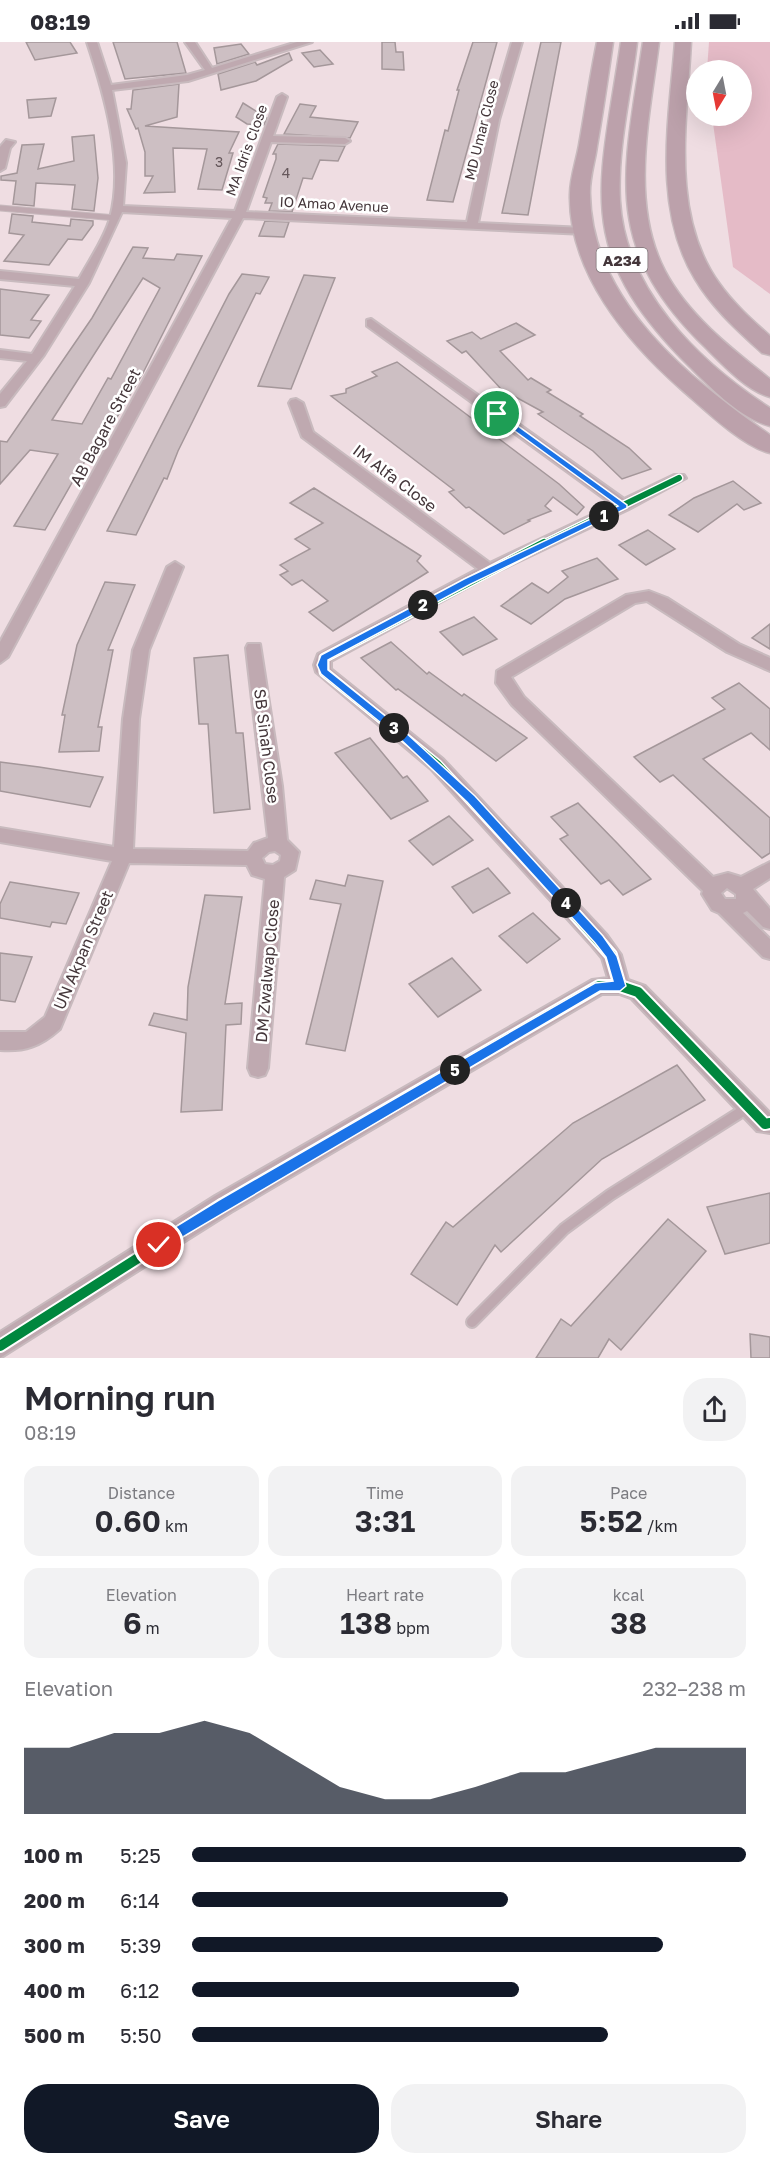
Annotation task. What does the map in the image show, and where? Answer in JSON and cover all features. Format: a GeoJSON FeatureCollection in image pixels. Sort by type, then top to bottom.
{"type":"FeatureCollection","features":[{"type":"Feature","properties":{"kind":"highway"},"geometry":{"type":"LineString","coordinates":[[605,42],[580,189],[585,231],[594,264],[604,286],[650,346],[701,395],[770,446]]}},
{"type":"Feature","properties":{"kind":"highway","name":"A234"},"geometry":{"type":"LineString","coordinates":[[629,42],[610,192],[614,230],[622,259],[637,288],[689,351],[723,384],[770,419]]}},
{"type":"Feature","properties":{"kind":"highway","name":"A234"},"geometry":{"type":"LineString","coordinates":[[651,42],[637,165],[639,222],[646,253],[663,285],[700,330],[770,390]]}},
{"type":"Feature","properties":{"kind":"highway"},"geometry":{"type":"LineString","coordinates":[[683,42],[677,178],[685,235],[704,277],[732,314],[770,348]]}},
{"type":"Feature","properties":{"kind":"highway"},"geometry":{"type":"LineString","coordinates":[[637,165],[659,125],[681,94]]}},
{"type":"Feature","properties":{"kind":"street"},"geometry":{"type":"LineString","coordinates":[[0,403],[35,358],[83,283],[117,214],[121,163],[107,88],[92,42]]}},
{"type":"Feature","properties":{"kind":"street"},"geometry":{"type":"LineString","coordinates":[[190,42],[210,71]]}},
{"type":"Feature","properties":{"kind":"street"},"geometry":{"type":"LineString","coordinates":[[107,88],[188,78],[307,42]]}},
{"type":"Feature","properties":{"kind":"street","name":"MD Umar Close"},"geometry":{"type":"LineString","coordinates":[[472,225],[494,120],[517,42]]}},
{"type":"Feature","properties":{"kind":"street","name":"MA Idris Close"},"geometry":{"type":"LineString","coordinates":[[240,214],[265,139],[282,97]]}},
{"type":"Feature","properties":{"kind":"street"},"geometry":{"type":"LineString","coordinates":[[265,139],[345,141]]}},
{"type":"Feature","properties":{"kind":"street"},"geometry":{"type":"LineString","coordinates":[[0,168],[5,147],[10,142]]}},
{"type":"Feature","properties":{"kind":"street","name":"IO Amao Avenue"},"geometry":{"type":"LineString","coordinates":[[117,214],[240,214],[585,231]]}},
{"type":"Feature","properties":{"kind":"street","name":"AB Bagare Street"},"geometry":{"type":"LineString","coordinates":[[0,657],[240,214]]}},
{"type":"Feature","properties":{"kind":"street"},"geometry":{"type":"LineString","coordinates":[[0,275],[83,283]]}},
{"type":"Feature","properties":{"kind":"street"},"geometry":{"type":"LineString","coordinates":[[370,322],[624,506]]}},
{"type":"Feature","properties":{"kind":"street"},"geometry":{"type":"LineString","coordinates":[[0,354],[35,358]]}},
{"type":"Feature","properties":{"kind":"street","name":"IM Alfa Close"},"geometry":{"type":"LineString","coordinates":[[296,403],[307,434],[489,570]]}},
{"type":"Feature","properties":{"kind":"street"},"geometry":{"type":"LineString","coordinates":[[609,986],[611,956],[599,940],[437,764],[324,672],[322,665],[324,658],[489,570],[679,478]]}},
{"type":"Feature","properties":{"kind":"street","name":"UN Akpan Street"},"geometry":{"type":"LineString","coordinates":[[0,1041],[17,1043],[35,1039],[52,1023],[123,856],[131,719],[141,650],[176,567]]}},
{"type":"Feature","properties":{"kind":"street"},"geometry":{"type":"LineString","coordinates":[[770,665],[733,648],[649,596],[632,599],[503,675],[504,683],[518,701],[712,888],[714,900],[726,908],[770,951]]}},
{"type":"Feature","properties":{"kind":"street","name":"SB Sinah Close"},"geometry":{"type":"LineString","coordinates":[[254,648],[273,786],[278,844]]}},
{"type":"Feature","properties":{"kind":"street"},"geometry":{"type":"LineString","coordinates":[[0,835],[123,856],[253,858]]}},
{"type":"Feature","properties":{"kind":"street"},"geometry":{"type":"LineString","coordinates":[[278,844],[290,852],[289,865],[275,873],[259,870],[253,858],[261,846],[278,844]]}},
{"type":"Feature","properties":{"kind":"street"},"geometry":{"type":"LineString","coordinates":[[726,908],[736,909],[743,905],[744,893],[770,869]]}},
{"type":"Feature","properties":{"kind":"street","name":"DM Zwalwap Close"},"geometry":{"type":"LineString","coordinates":[[258,1068],[275,873]]}},
{"type":"Feature","properties":{"kind":"street"},"geometry":{"type":"LineString","coordinates":[[712,888],[721,881],[728,880],[744,893],[770,921]]}},
{"type":"Feature","properties":{"kind":"street"},"geometry":{"type":"LineString","coordinates":[[0,1346],[223,1204],[609,986],[638,992],[765,1124],[770,1123]]}},
{"type":"Feature","properties":{"kind":"lane"},"geometry":{"type":"LineString","coordinates":[[0,208],[117,214]]}},
{"type":"Feature","properties":{"kind":"lane"},"geometry":{"type":"LineString","coordinates":[[472,1322],[564,1228],[610,1195],[749,1106]]}},
{"type":"Feature","properties":{"kind":"shaded area"},"geometry":{"type":"Polygon","coordinates":[[[709,42],[770,42],[770,294],[733,267],[713,126],[752,126],[752,60],[708,60],[709,42]]]}},
{"type":"Feature","properties":{"kind":"building"},"geometry":{"type":"Polygon","coordinates":[[[26,42],[70,42],[77,53],[35,60],[26,42]]]}},
{"type":"Feature","properties":{"kind":"building"},"geometry":{"type":"Polygon","coordinates":[[[113,42],[177,42],[186,73],[125,79],[113,42]]]}},
{"type":"Feature","properties":{"kind":"building"},"geometry":{"type":"Polygon","coordinates":[[[382,42],[395,42],[396,52],[403,52],[404,70],[382,69],[382,42]]]}},
{"type":"Feature","properties":{"kind":"building"},"geometry":{"type":"Polygon","coordinates":[[[473,42],[497,42],[453,202],[427,200],[445,130],[448,131],[459,90],[457,90],[473,42]]]}},
{"type":"Feature","properties":{"kind":"building"},"geometry":{"type":"Polygon","coordinates":[[[541,42],[561,42],[528,215],[502,213],[541,42]]]}},
{"type":"Feature","properties":{"kind":"building"},"geometry":{"type":"Polygon","coordinates":[[[241,44],[249,54],[217,64],[214,48],[241,44]]]}},
{"type":"Feature","properties":{"kind":"building"},"geometry":{"type":"Polygon","coordinates":[[[320,50],[333,64],[314,67],[302,53],[320,50]]]}},
{"type":"Feature","properties":{"kind":"building"},"geometry":{"type":"Polygon","coordinates":[[[289,53],[292,60],[256,81],[221,90],[218,74],[255,62],[257,65],[289,53]]]}},
{"type":"Feature","properties":{"kind":"building"},"geometry":{"type":"Polygon","coordinates":[[[179,84],[177,117],[145,126],[239,132],[229,153],[233,153],[222,190],[198,189],[207,149],[173,148],[175,192],[144,193],[153,176],[145,176],[145,152],[138,128],[136,129],[127,109],[131,109],[133,90],[179,84]]]}},
{"type":"Feature","properties":{"kind":"building"},"geometry":{"type":"Polygon","coordinates":[[[56,98],[51,116],[29,118],[27,100],[56,98]]]}},
{"type":"Feature","properties":{"kind":"building"},"geometry":{"type":"Polygon","coordinates":[[[243,103],[267,118],[264,125],[247,124],[236,117],[243,103]]]}},
{"type":"Feature","properties":{"kind":"building"},"geometry":{"type":"Polygon","coordinates":[[[300,104],[316,106],[310,117],[358,122],[350,138],[284,134],[300,104]]]}},
{"type":"Feature","properties":{"kind":"building"},"geometry":{"type":"Polygon","coordinates":[[[94,135],[98,178],[94,211],[72,209],[75,185],[36,183],[34,206],[13,204],[16,181],[1,180],[1,176],[17,173],[22,145],[44,144],[38,169],[74,161],[72,137],[94,135]]]}},
{"type":"Feature","properties":{"kind":"building"},"geometry":{"type":"Polygon","coordinates":[[[278,144],[345,146],[338,161],[320,160],[312,179],[303,178],[292,212],[269,211],[272,203],[265,203],[267,198],[263,197],[276,159],[276,154],[273,154],[278,144]]]}},
{"type":"Feature","properties":{"kind":"building"},"geometry":{"type":"Polygon","coordinates":[[[12,214],[33,216],[32,222],[70,226],[71,219],[93,221],[93,225],[82,240],[68,239],[49,265],[4,261],[24,235],[9,233],[12,214]]]}},
{"type":"Feature","properties":{"kind":"building"},"geometry":{"type":"Polygon","coordinates":[[[265,221],[289,222],[284,237],[259,236],[265,221]]]}},
{"type":"Feature","properties":{"kind":"building"},"geometry":{"type":"Polygon","coordinates":[[[133,247],[148,248],[143,258],[174,260],[177,254],[202,256],[143,373],[113,424],[109,423],[77,474],[45,530],[14,526],[58,454],[30,450],[0,484],[0,441],[7,442],[92,318],[133,247]],[[143,278],[52,420],[82,424],[108,378],[111,379],[160,288],[143,278]]]}},
{"type":"Feature","properties":{"kind":"building"},"geometry":{"type":"Polygon","coordinates":[[[242,274],[269,277],[260,294],[256,293],[178,451],[167,479],[164,478],[136,535],[107,531],[229,294],[242,274]]]}},
{"type":"Feature","properties":{"kind":"building"},"geometry":{"type":"Polygon","coordinates":[[[304,275],[335,278],[291,389],[258,386],[304,275]]]}},
{"type":"Feature","properties":{"kind":"building"},"geometry":{"type":"Polygon","coordinates":[[[0,289],[49,295],[31,320],[41,321],[29,338],[0,335],[0,289]]]}},
{"type":"Feature","properties":{"kind":"building"},"geometry":{"type":"Polygon","coordinates":[[[516,323],[535,335],[500,351],[528,380],[531,378],[551,390],[547,392],[583,414],[580,416],[629,448],[651,469],[622,479],[593,451],[538,414],[543,412],[501,389],[466,351],[462,353],[447,341],[472,332],[481,339],[516,323]]]}},
{"type":"Feature","properties":{"kind":"building"},"geometry":{"type":"Polygon","coordinates":[[[397,362],[559,484],[584,507],[577,515],[553,497],[545,506],[551,511],[528,520],[530,521],[504,534],[469,507],[466,508],[449,492],[454,490],[331,396],[346,393],[346,389],[377,376],[372,372],[397,362]]]}},
{"type":"Feature","properties":{"kind":"building"},"geometry":{"type":"Polygon","coordinates":[[[733,481],[761,503],[744,510],[737,504],[698,532],[669,515],[694,498],[733,481]]]}},
{"type":"Feature","properties":{"kind":"building"},"geometry":{"type":"Polygon","coordinates":[[[314,488],[421,556],[417,561],[428,572],[333,631],[309,612],[328,601],[302,580],[292,585],[280,575],[288,571],[280,565],[310,549],[295,539],[323,523],[290,503],[314,488]]]}},
{"type":"Feature","properties":{"kind":"building"},"geometry":{"type":"Polygon","coordinates":[[[648,530],[675,549],[646,565],[619,545],[648,530]]]}},
{"type":"Feature","properties":{"kind":"building"},"geometry":{"type":"Polygon","coordinates":[[[597,558],[618,579],[565,599],[531,624],[501,606],[532,583],[548,593],[568,577],[562,571],[597,558]]]}},
{"type":"Feature","properties":{"kind":"building"},"geometry":{"type":"Polygon","coordinates":[[[105,582],[135,585],[108,650],[113,650],[98,727],[102,727],[99,751],[59,752],[65,715],[62,715],[77,645],[105,582]]]}},
{"type":"Feature","properties":{"kind":"building"},"geometry":{"type":"Polygon","coordinates":[[[474,617],[497,639],[463,655],[440,632],[474,617]]]}},
{"type":"Feature","properties":{"kind":"building"},"geometry":{"type":"Polygon","coordinates":[[[770,624],[770,649],[752,638],[770,624]]]}},
{"type":"Feature","properties":{"kind":"building"},"geometry":{"type":"Polygon","coordinates":[[[391,642],[427,674],[429,672],[462,696],[464,694],[527,738],[496,761],[398,689],[396,690],[361,658],[391,642]]]}},
{"type":"Feature","properties":{"kind":"building"},"geometry":{"type":"Polygon","coordinates":[[[228,655],[236,733],[243,733],[250,809],[214,813],[208,724],[199,724],[194,658],[228,655]]]}},
{"type":"Feature","properties":{"kind":"building"},"geometry":{"type":"Polygon","coordinates":[[[739,683],[770,709],[770,750],[751,733],[703,759],[770,818],[770,853],[762,858],[673,775],[660,782],[634,757],[725,709],[712,698],[739,683]]]}},
{"type":"Feature","properties":{"kind":"building"},"geometry":{"type":"Polygon","coordinates":[[[370,738],[403,778],[407,776],[428,801],[391,819],[335,753],[370,738]]]}},
{"type":"Feature","properties":{"kind":"building"},"geometry":{"type":"Polygon","coordinates":[[[0,762],[103,777],[90,807],[0,791],[0,762]]]}},
{"type":"Feature","properties":{"kind":"building"},"geometry":{"type":"Polygon","coordinates":[[[578,803],[651,879],[623,895],[609,880],[601,884],[560,839],[568,835],[551,817],[578,803]]]}},
{"type":"Feature","properties":{"kind":"building"},"geometry":{"type":"Polygon","coordinates":[[[449,816],[473,840],[433,865],[409,841],[449,816]]]}},
{"type":"Feature","properties":{"kind":"building"},"geometry":{"type":"Polygon","coordinates":[[[488,868],[510,893],[473,913],[452,887],[488,868]]]}},
{"type":"Feature","properties":{"kind":"building"},"geometry":{"type":"Polygon","coordinates":[[[348,875],[383,881],[345,1051],[306,1044],[341,904],[310,899],[316,880],[345,886],[348,875]]]}},
{"type":"Feature","properties":{"kind":"building"},"geometry":{"type":"Polygon","coordinates":[[[10,882],[79,893],[66,924],[52,922],[50,927],[0,918],[0,904],[10,882]]]}},
{"type":"Feature","properties":{"kind":"building"},"geometry":{"type":"Polygon","coordinates":[[[205,895],[242,897],[225,1004],[242,1003],[241,1024],[226,1025],[222,1110],[181,1112],[186,1033],[149,1025],[154,1013],[187,1020],[188,987],[205,895]]]}},
{"type":"Feature","properties":{"kind":"building"},"geometry":{"type":"Polygon","coordinates":[[[533,913],[560,939],[527,963],[499,936],[533,913]]]}},
{"type":"Feature","properties":{"kind":"building"},"geometry":{"type":"Polygon","coordinates":[[[0,953],[32,957],[15,1002],[0,1000],[0,953]]]}},
{"type":"Feature","properties":{"kind":"building"},"geometry":{"type":"Polygon","coordinates":[[[452,958],[481,990],[438,1017],[409,984],[452,958]]]}},
{"type":"Feature","properties":{"kind":"building"},"geometry":{"type":"Polygon","coordinates":[[[677,1065],[705,1100],[602,1159],[501,1252],[495,1245],[457,1305],[411,1274],[446,1222],[453,1227],[573,1123],[677,1065]]]}},
{"type":"Feature","properties":{"kind":"building"},"geometry":{"type":"Polygon","coordinates":[[[770,1193],[770,1243],[725,1254],[707,1207],[770,1193]]]}},
{"type":"Feature","properties":{"kind":"building"},"geometry":{"type":"Polygon","coordinates":[[[668,1219],[706,1251],[621,1350],[609,1339],[598,1358],[536,1358],[561,1319],[571,1326],[668,1219]]]}},
{"type":"Feature","properties":{"kind":"building"},"geometry":{"type":"Polygon","coordinates":[[[750,1334],[770,1337],[770,1358],[751,1358],[750,1334]]]}},
{"type":"Feature","properties":{"kind":"cycle path"},"geometry":{"type":"LineString","coordinates":[[620,986],[611,955],[599,940],[437,764],[324,672],[322,665],[324,658],[489,570],[679,478]]}},
{"type":"Feature","properties":{"kind":"cycle path"},"geometry":{"type":"LineString","coordinates":[[0,1346],[223,1204],[599,986],[620,986],[638,992],[765,1124],[770,1123]]}},
{"type":"Feature","properties":{"kind":"route"},"geometry":{"type":"LineString","coordinates":[[159,1245],[223,1204],[599,986],[620,986],[611,956],[599,940],[471,799],[437,764],[324,672],[322,665],[324,658],[489,570],[624,506],[497,414]]}}]}
